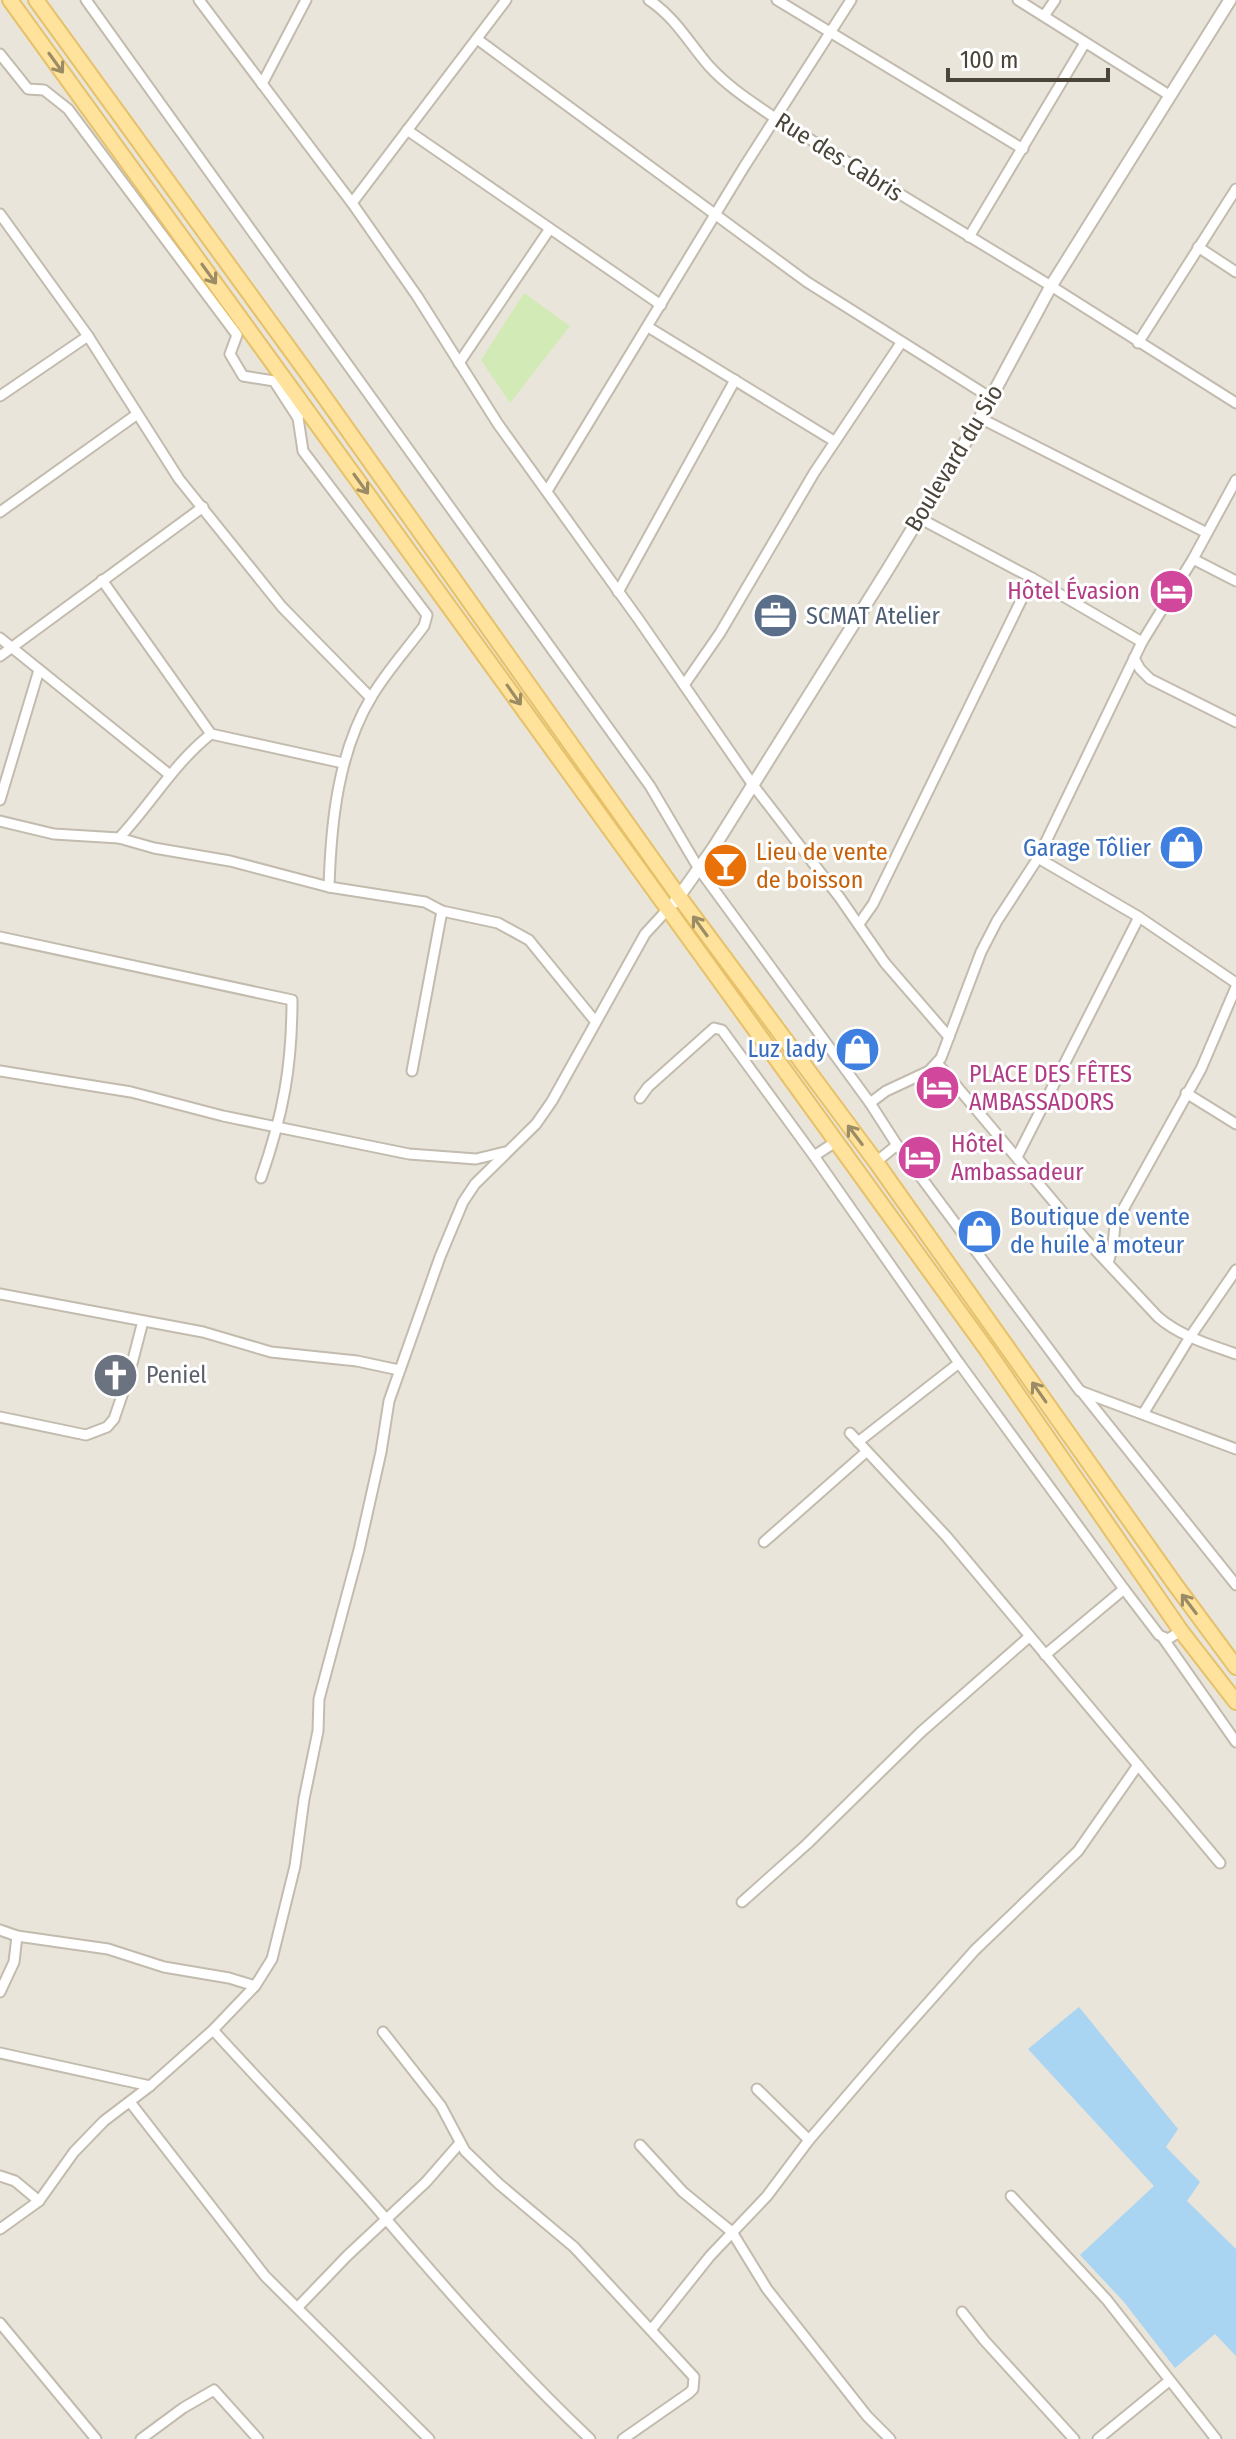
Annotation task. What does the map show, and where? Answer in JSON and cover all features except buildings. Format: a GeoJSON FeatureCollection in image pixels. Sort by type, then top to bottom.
{"type":"FeatureCollection","features":[{"type":"Feature","properties":{"kind":"main road"},"geometry":{"type":"LineString","coordinates":[[10,0],[837,1141],[987,1350],[1181,1631],[1236,1702]]}},
{"type":"Feature","properties":{"kind":"main road"},"geometry":{"type":"LineString","coordinates":[[36,0],[318,388],[680,898],[876,1162],[1236,1667]]}},
{"type":"Feature","properties":{"kind":"street"},"geometry":{"type":"LineString","coordinates":[[86,0],[650,786],[699,869],[870,1103],[897,1145],[1080,1391],[1236,1585]]}},
{"type":"Feature","properties":{"kind":"street"},"geometry":{"type":"LineString","coordinates":[[199,0],[352,203],[417,296],[498,424],[753,785],[885,963],[949,1037]]}},
{"type":"Feature","properties":{"kind":"street"},"geometry":{"type":"LineString","coordinates":[[262,84],[306,0]]}},
{"type":"Feature","properties":{"kind":"street"},"geometry":{"type":"LineString","coordinates":[[352,203],[506,0]]}},
{"type":"Feature","properties":{"kind":"street","name":"Rue des Cabris"},"geometry":{"type":"LineString","coordinates":[[649,0],[672,19],[710,68],[741,95],[1236,403]]}},
{"type":"Feature","properties":{"kind":"street"},"geometry":{"type":"LineString","coordinates":[[777,0],[1023,149]]}},
{"type":"Feature","properties":{"kind":"street"},"geometry":{"type":"LineString","coordinates":[[547,491],[775,118],[851,0]]}},
{"type":"Feature","properties":{"kind":"street"},"geometry":{"type":"LineString","coordinates":[[1018,0],[1169,95]]}},
{"type":"Feature","properties":{"kind":"street"},"geometry":{"type":"LineString","coordinates":[[1044,16],[1055,0]]}},
{"type":"Feature","properties":{"kind":"street","name":"Boulevard du Sio"},"geometry":{"type":"LineString","coordinates":[[667,910],[680,898],[699,869],[919,518],[980,418],[1051,286],[1230,0]]}},
{"type":"Feature","properties":{"kind":"street"},"geometry":{"type":"LineString","coordinates":[[477,39],[807,282],[991,398]]}},
{"type":"Feature","properties":{"kind":"street"},"geometry":{"type":"LineString","coordinates":[[969,237],[1085,43]]}},
{"type":"Feature","properties":{"kind":"street"},"geometry":{"type":"LineString","coordinates":[[0,54],[28,89],[44,90],[68,109],[237,335],[230,354],[243,376],[274,381],[298,418]]}},
{"type":"Feature","properties":{"kind":"street"},"geometry":{"type":"LineString","coordinates":[[407,130],[661,305]]}},
{"type":"Feature","properties":{"kind":"street"},"geometry":{"type":"LineString","coordinates":[[1138,343],[1236,189]]}},
{"type":"Feature","properties":{"kind":"street"},"geometry":{"type":"LineString","coordinates":[[0,214],[88,336],[179,479],[282,607],[371,698]]}},
{"type":"Feature","properties":{"kind":"street"},"geometry":{"type":"LineString","coordinates":[[459,363],[549,230]]}},
{"type":"Feature","properties":{"kind":"street"},"geometry":{"type":"LineString","coordinates":[[1198,247],[1236,272]]}},
{"type":"Feature","properties":{"kind":"street"},"geometry":{"type":"LineString","coordinates":[[648,327],[834,441]]}},
{"type":"Feature","properties":{"kind":"street"},"geometry":{"type":"LineString","coordinates":[[0,396],[88,336]]}},
{"type":"Feature","properties":{"kind":"street"},"geometry":{"type":"LineString","coordinates":[[684,685],[720,633],[834,441],[901,343]]}},
{"type":"Feature","properties":{"kind":"street"},"geometry":{"type":"LineString","coordinates":[[618,592],[735,380]]}},
{"type":"Feature","properties":{"kind":"street"},"geometry":{"type":"LineString","coordinates":[[302,403],[298,418],[303,451],[427,615],[424,626],[371,698],[343,763],[330,842],[329,887]]}},
{"type":"Feature","properties":{"kind":"street"},"geometry":{"type":"LineString","coordinates":[[0,512],[136,415]]}},
{"type":"Feature","properties":{"kind":"street"},"geometry":{"type":"LineString","coordinates":[[980,418],[1207,533]]}},
{"type":"Feature","properties":{"kind":"street"},"geometry":{"type":"LineString","coordinates":[[870,1103],[886,1091],[917,1078],[938,1064],[981,952],[1038,858],[1142,642],[1193,559],[1236,480]]}},
{"type":"Feature","properties":{"kind":"street"},"geometry":{"type":"LineString","coordinates":[[0,656],[203,507]]}},
{"type":"Feature","properties":{"kind":"street"},"geometry":{"type":"LineString","coordinates":[[919,518],[1032,578],[1142,642]]}},
{"type":"Feature","properties":{"kind":"street"},"geometry":{"type":"LineString","coordinates":[[1193,559],[1236,581]]}},
{"type":"Feature","properties":{"kind":"street"},"geometry":{"type":"LineString","coordinates":[[859,924],[880,890],[1032,578]]}},
{"type":"Feature","properties":{"kind":"street"},"geometry":{"type":"LineString","coordinates":[[102,580],[211,734],[343,763]]}},
{"type":"Feature","properties":{"kind":"street"},"geometry":{"type":"LineString","coordinates":[[0,638],[170,775]]}},
{"type":"Feature","properties":{"kind":"street"},"geometry":{"type":"LineString","coordinates":[[1134,658],[1150,679],[1236,722]]}},
{"type":"Feature","properties":{"kind":"street"},"geometry":{"type":"LineString","coordinates":[[0,800],[39,670]]}},
{"type":"Feature","properties":{"kind":"street"},"geometry":{"type":"LineString","coordinates":[[119,838],[197,744],[211,734]]}},
{"type":"Feature","properties":{"kind":"street"},"geometry":{"type":"LineString","coordinates":[[0,821],[54,834],[119,838],[154,848],[230,861],[329,887],[425,902],[442,911],[498,923],[521,933],[553,967],[595,1021]]}},
{"type":"Feature","properties":{"kind":"street"},"geometry":{"type":"LineString","coordinates":[[1038,858],[1139,917],[1236,985],[1201,1069],[1115,1224],[1108,1263]]}},
{"type":"Feature","properties":{"kind":"street"},"geometry":{"type":"LineString","coordinates":[[0,2229],[39,2201],[90,2134],[213,2030],[255,1986],[272,1959],[295,1866],[318,1731],[319,1699],[359,1550],[389,1401],[440,1257],[463,1202],[475,1184],[536,1124],[552,1101],[645,934],[667,910]]}},
{"type":"Feature","properties":{"kind":"street"},"geometry":{"type":"LineString","coordinates":[[412,1071],[442,911]]}},
{"type":"Feature","properties":{"kind":"street"},"geometry":{"type":"LineString","coordinates":[[1017,1157],[1139,917]]}},
{"type":"Feature","properties":{"kind":"street"},"geometry":{"type":"LineString","coordinates":[[0,937],[292,1000],[290,1068],[279,1126],[261,1178]]}},
{"type":"Feature","properties":{"kind":"street"},"geometry":{"type":"LineString","coordinates":[[640,1098],[648,1087],[718,1028],[814,1156],[959,1363],[1163,1638],[1236,1742]]}},
{"type":"Feature","properties":{"kind":"street"},"geometry":{"type":"LineString","coordinates":[[938,1064],[1158,1317],[1171,1328],[1236,1354]]}},
{"type":"Feature","properties":{"kind":"street"},"geometry":{"type":"LineString","coordinates":[[0,1071],[131,1092],[223,1116],[409,1154],[476,1159],[505,1152]]}},
{"type":"Feature","properties":{"kind":"street"},"geometry":{"type":"LineString","coordinates":[[1186,1093],[1236,1124]]}},
{"type":"Feature","properties":{"kind":"street"},"geometry":{"type":"LineString","coordinates":[[814,1156],[837,1141]]}},
{"type":"Feature","properties":{"kind":"street"},"geometry":{"type":"LineString","coordinates":[[876,1162],[897,1145]]}},
{"type":"Feature","properties":{"kind":"street"},"geometry":{"type":"LineString","coordinates":[[1143,1414],[1236,1270]]}},
{"type":"Feature","properties":{"kind":"street"},"geometry":{"type":"LineString","coordinates":[[0,1294],[203,1332],[271,1352],[357,1361],[399,1370]]}},
{"type":"Feature","properties":{"kind":"street"},"geometry":{"type":"LineString","coordinates":[[0,1417],[86,1435],[107,1427],[114,1419],[129,1375],[143,1321]]}},
{"type":"Feature","properties":{"kind":"street"},"geometry":{"type":"LineString","coordinates":[[858,1442],[959,1363]]}},
{"type":"Feature","properties":{"kind":"street"},"geometry":{"type":"LineString","coordinates":[[1080,1391],[1236,1449]]}},
{"type":"Feature","properties":{"kind":"street"},"geometry":{"type":"LineString","coordinates":[[850,1433],[946,1536],[1220,1863]]}},
{"type":"Feature","properties":{"kind":"street"},"geometry":{"type":"LineString","coordinates":[[764,1542],[866,1452]]}},
{"type":"Feature","properties":{"kind":"street"},"geometry":{"type":"LineString","coordinates":[[1045,1655],[1124,1589]]}},
{"type":"Feature","properties":{"kind":"street"},"geometry":{"type":"LineString","coordinates":[[1163,1638],[1168,1639],[1181,1631]]}},
{"type":"Feature","properties":{"kind":"street"},"geometry":{"type":"LineString","coordinates":[[742,1902],[807,1844],[921,1732],[1029,1637]]}},
{"type":"Feature","properties":{"kind":"street"},"geometry":{"type":"LineString","coordinates":[[651,2330],[732,2232],[767,2196],[809,2140],[975,1950],[1078,1851],[1138,1765]]}},
{"type":"Feature","properties":{"kind":"street"},"geometry":{"type":"LineString","coordinates":[[0,1930],[17,1936],[108,1949],[164,1967],[229,1978],[255,1986]]}},
{"type":"Feature","properties":{"kind":"street"},"geometry":{"type":"LineString","coordinates":[[0,1992],[14,1962],[17,1936]]}},
{"type":"Feature","properties":{"kind":"street"},"geometry":{"type":"LineString","coordinates":[[213,2030],[386,2219],[483,2331],[590,2439]]}},
{"type":"Feature","properties":{"kind":"street"},"geometry":{"type":"LineString","coordinates":[[383,2032],[441,2106],[460,2143],[485,2172],[574,2247],[694,2377],[693,2389],[623,2439]]}},
{"type":"Feature","properties":{"kind":"street"},"geometry":{"type":"LineString","coordinates":[[0,2053],[150,2086]]}},
{"type":"Feature","properties":{"kind":"street"},"geometry":{"type":"LineString","coordinates":[[757,2089],[809,2140]]}},
{"type":"Feature","properties":{"kind":"street"},"geometry":{"type":"LineString","coordinates":[[130,2102],[265,2276],[429,2439]]}},
{"type":"Feature","properties":{"kind":"street"},"geometry":{"type":"LineString","coordinates":[[298,2307],[426,2182],[460,2143]]}},
{"type":"Feature","properties":{"kind":"street"},"geometry":{"type":"LineString","coordinates":[[640,2145],[683,2192],[732,2232],[767,2289],[867,2416],[890,2439]]}},
{"type":"Feature","properties":{"kind":"street"},"geometry":{"type":"LineString","coordinates":[[0,2176],[26,2188],[39,2201]]}},
{"type":"Feature","properties":{"kind":"street"},"geometry":{"type":"LineString","coordinates":[[1011,2196],[1107,2300],[1216,2439]]}},
{"type":"Feature","properties":{"kind":"street"},"geometry":{"type":"LineString","coordinates":[[962,2312],[1074,2439]]}},
{"type":"Feature","properties":{"kind":"street"},"geometry":{"type":"LineString","coordinates":[[0,2323],[96,2439]]}},
{"type":"Feature","properties":{"kind":"street"},"geometry":{"type":"LineString","coordinates":[[1098,2439],[1169,2381]]}},
{"type":"Feature","properties":{"kind":"street"},"geometry":{"type":"LineString","coordinates":[[141,2439],[214,2390],[258,2439]]}},
{"type":"Feature","properties":{"kind":"shaded area"},"geometry":{"type":"Polygon","coordinates":[[[0,0],[1236,0],[1236,2439],[0,2439],[0,0]]]}},
{"type":"Feature","properties":{"kind":"green space"},"geometry":{"type":"Polygon","coordinates":[[[524,293],[570,326],[510,403],[481,360],[524,293]]]}},
{"type":"Feature","properties":{"kind":"water"},"geometry":{"type":"Polygon","coordinates":[[[1079,2007],[1178,2129],[1166,2147],[1200,2182],[1187,2201],[1236,2249],[1236,2356],[1215,2334],[1175,2368],[1124,2302],[1080,2255],[1154,2186],[1028,2049],[1079,2007]]]}},
{"type":"Feature","properties":{"kind":"place","name":"Hôtel Évasion"},"geometry":{"type":"Point","coordinates":[1171,591]}},
{"type":"Feature","properties":{"kind":"place","name":"SCMAT Atelier"},"geometry":{"type":"Point","coordinates":[775,616]}},
{"type":"Feature","properties":{"kind":"place","name":"Garage Tôlier"},"geometry":{"type":"Point","coordinates":[1182,848]}},
{"type":"Feature","properties":{"kind":"place","name":"Lieu de vente de boisson"},"geometry":{"type":"Point","coordinates":[725,866]}},
{"type":"Feature","properties":{"kind":"place","name":"Luz lady"},"geometry":{"type":"Point","coordinates":[858,1049]}},
{"type":"Feature","properties":{"kind":"place","name":"PLACE DES FÊTES AMBASSADORS"},"geometry":{"type":"Point","coordinates":[938,1088]}},
{"type":"Feature","properties":{"kind":"place","name":"Hôtel Ambassadeur"},"geometry":{"type":"Point","coordinates":[920,1158]}},
{"type":"Feature","properties":{"kind":"place","name":"Boutique de vente de huile à moteur"},"geometry":{"type":"Point","coordinates":[979,1231]}},
{"type":"Feature","properties":{"kind":"place","name":"Peniel"},"geometry":{"type":"Point","coordinates":[115,1375]}}]}
